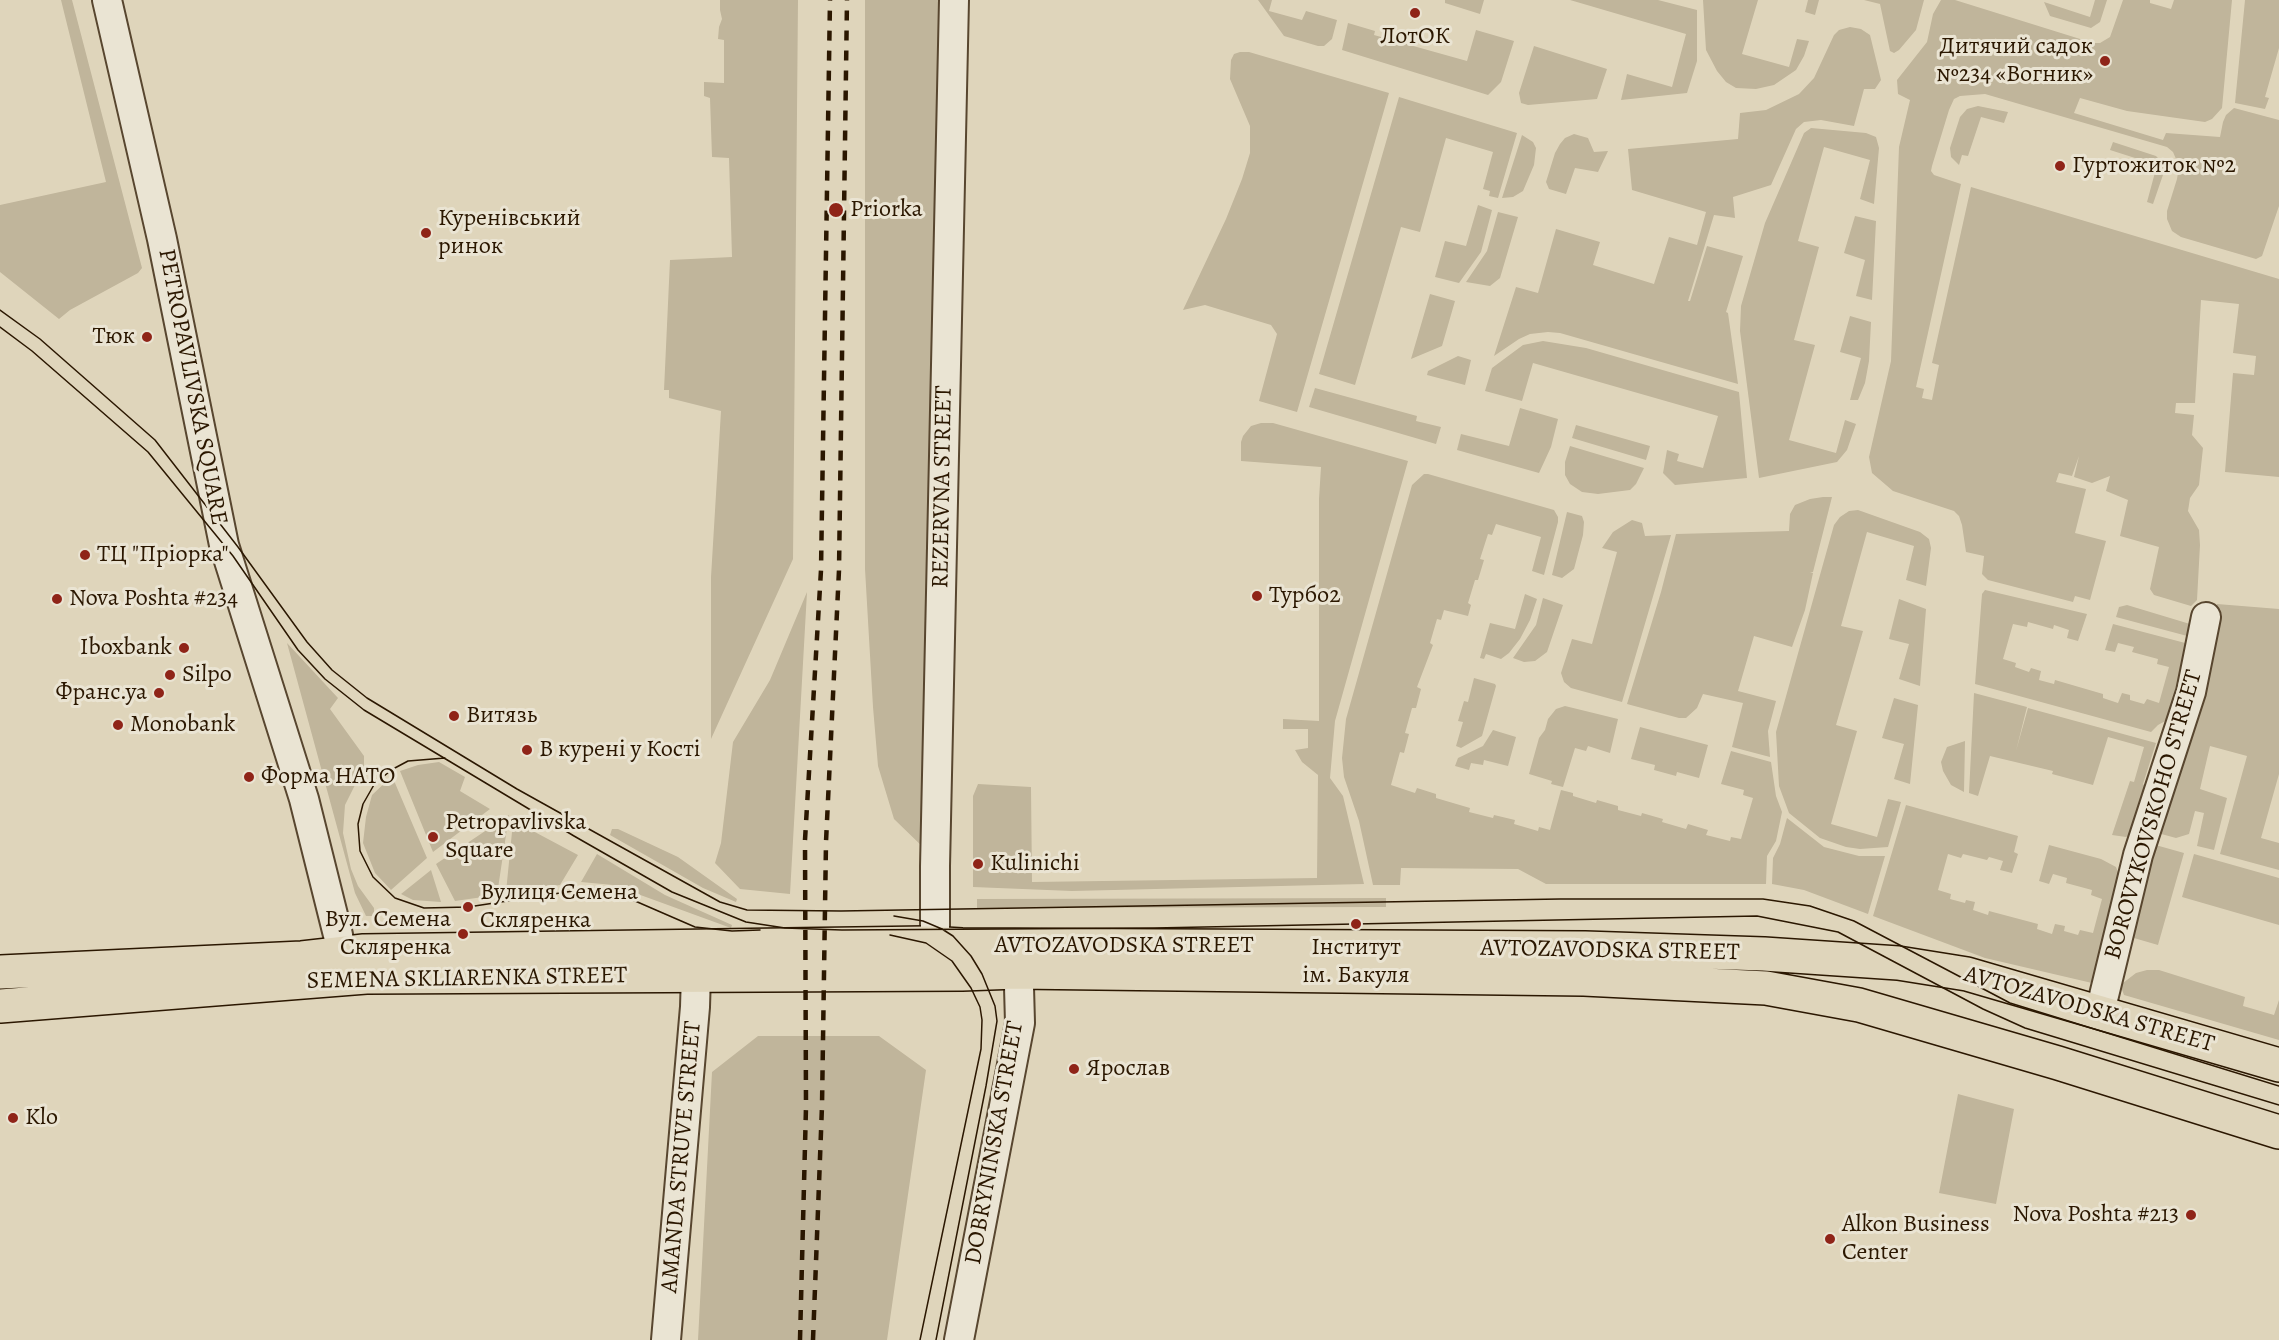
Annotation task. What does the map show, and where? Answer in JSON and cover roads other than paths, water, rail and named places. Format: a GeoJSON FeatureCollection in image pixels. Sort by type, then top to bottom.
{"type":"FeatureCollection","features":[{"type":"Feature","properties":{"kind":"main road","name":"AVTOZAVODSKA STREET"},"geometry":{"type":"LineString","coordinates":[[1017,959],[1585,948],[1764,954],[1898,963],[1967,974],[2279,1065]]}},
{"type":"Feature","properties":{"kind":"main road","name":"SEMENA SKLIARENKA STREET"},"geometry":{"type":"LineString","coordinates":[[0,1006],[343,966],[388,951],[932,954]]}},
{"type":"Feature","properties":{"kind":"main road","name":"SEMENA SKLIARENKA STREET"},"geometry":{"type":"LineString","coordinates":[[0,972],[302,958],[343,966],[366,976],[696,974],[932,954]]}},
{"type":"Feature","properties":{"kind":"main road","name":"AVTOZAVODSKA STREET"},"geometry":{"type":"LineString","coordinates":[[932,954],[1766,988],[1859,1005],[2068,1066],[2279,1132]]}},
{"type":"Feature","properties":{"kind":"street","name":"PETROPAVLIVSKA SQUARE"},"geometry":{"type":"LineString","coordinates":[[107,0],[162,239],[224,545],[304,799],[343,966]]}},
{"type":"Feature","properties":{"kind":"street","name":"REZERVNA STREET"},"geometry":{"type":"LineString","coordinates":[[932,954],[954,0]]}},
{"type":"Feature","properties":{"kind":"street","name":"BOROVYKOVSKOHO STREET"},"geometry":{"type":"LineString","coordinates":[[2100,1012],[2138,855],[2191,692],[2206,617]]}},
{"type":"Feature","properties":{"kind":"street","name":"DOBRYNINSKA STREET"},"geometry":{"type":"LineString","coordinates":[[959,1340],[1020,1023],[1017,959]]}},
{"type":"Feature","properties":{"kind":"street","name":"AMANDA STRUVE STREET"},"geometry":{"type":"LineString","coordinates":[[666,1340],[696,974]]}},
{"type":"Feature","properties":{"kind":"tram line"},"geometry":{"type":"LineString","coordinates":[[0,310],[40,339],[155,440],[238,547],[307,642],[332,670],[367,698],[517,789],[720,902],[747,910],[841,911],[1560,899],[1763,899],[1810,906],[1854,921],[2010,1003],[2279,1086]]}},
{"type":"Feature","properties":{"kind":"tram line"},"geometry":{"type":"LineString","coordinates":[[0,327],[32,351],[148,452],[233,556],[298,650],[325,679],[364,710],[574,836],[672,892],[746,922],[785,928],[842,930],[1154,928],[1757,916],[1838,932],[1983,1009],[2025,1028],[2279,1105]]}},
{"type":"Feature","properties":{"kind":"tram line"},"geometry":{"type":"LineString","coordinates":[[445,758],[408,761],[393,769],[375,783],[363,804],[358,824],[360,851],[373,877],[395,898],[424,908],[468,907],[593,888],[619,894],[695,927],[732,931],[760,930]]}},
{"type":"Feature","properties":{"kind":"tram line"},"geometry":{"type":"LineString","coordinates":[[894,916],[923,921],[953,936],[971,956],[982,974],[995,1006],[997,1021],[936,1340]]}},
{"type":"Feature","properties":{"kind":"tram line"},"geometry":{"type":"LineString","coordinates":[[890,935],[926,943],[952,961],[971,988],[980,1007],[982,1020],[981,1049],[920,1340]]}},
{"type":"Feature","properties":{"kind":"railway"},"geometry":{"type":"LineString","coordinates":[[800,1340],[806,1107],[805,840],[821,570],[830,0]]}},
{"type":"Feature","properties":{"kind":"railway"},"geometry":{"type":"LineString","coordinates":[[813,1340],[822,1106],[826,842],[839,570],[847,0]]}},
{"type":"Feature","properties":{"kind":"place","name":"ЛотОК"},"geometry":{"type":"Point","coordinates":[1415,13]}},
{"type":"Feature","properties":{"kind":"place","name":"Дитячий садок №234 «Вогник»"},"geometry":{"type":"Point","coordinates":[2105,61]}},
{"type":"Feature","properties":{"kind":"place","name":"Гуртожиток №2"},"geometry":{"type":"Point","coordinates":[2060,166]}},
{"type":"Feature","properties":{"kind":"place","name":"Priorka"},"geometry":{"type":"Point","coordinates":[836,210]}},
{"type":"Feature","properties":{"kind":"place","name":"Куренівський ринок"},"geometry":{"type":"Point","coordinates":[426,233]}},
{"type":"Feature","properties":{"kind":"place","name":"Тюк"},"geometry":{"type":"Point","coordinates":[147,337]}},
{"type":"Feature","properties":{"kind":"place","name":"ТЦ \"Пріорка\""},"geometry":{"type":"Point","coordinates":[85,555]}},
{"type":"Feature","properties":{"kind":"place","name":"Турбо2"},"geometry":{"type":"Point","coordinates":[1257,596]}},
{"type":"Feature","properties":{"kind":"place","name":"Nova Poshta #234"},"geometry":{"type":"Point","coordinates":[57,599]}},
{"type":"Feature","properties":{"kind":"place","name":"Iboxbank"},"geometry":{"type":"Point","coordinates":[184,648]}},
{"type":"Feature","properties":{"kind":"place","name":"Silpo"},"geometry":{"type":"Point","coordinates":[170,675]}},
{"type":"Feature","properties":{"kind":"place","name":"Франс.уа"},"geometry":{"type":"Point","coordinates":[159,693]}},
{"type":"Feature","properties":{"kind":"place","name":"Витязь"},"geometry":{"type":"Point","coordinates":[454,716]}},
{"type":"Feature","properties":{"kind":"place","name":"Monobank"},"geometry":{"type":"Point","coordinates":[118,725]}},
{"type":"Feature","properties":{"kind":"place","name":"В курені у Кості"},"geometry":{"type":"Point","coordinates":[527,750]}},
{"type":"Feature","properties":{"kind":"place","name":"Форма НАТО"},"geometry":{"type":"Point","coordinates":[249,777]}},
{"type":"Feature","properties":{"kind":"place","name":"Petropavlivska Square"},"geometry":{"type":"Point","coordinates":[433,837]}},
{"type":"Feature","properties":{"kind":"place","name":"Kulinichi"},"geometry":{"type":"Point","coordinates":[978,864]}},
{"type":"Feature","properties":{"kind":"place","name":"Вулиця Семена Скляренка"},"geometry":{"type":"Point","coordinates":[468,907]}},
{"type":"Feature","properties":{"kind":"place","name":"Інститут ім. Бакуля"},"geometry":{"type":"Point","coordinates":[1356,924]}},
{"type":"Feature","properties":{"kind":"place","name":"Вул. Семена Скляренка"},"geometry":{"type":"Point","coordinates":[463,934]}},
{"type":"Feature","properties":{"kind":"place","name":"Ярослав"},"geometry":{"type":"Point","coordinates":[1074,1069]}},
{"type":"Feature","properties":{"kind":"place","name":"Klo"},"geometry":{"type":"Point","coordinates":[13,1118]}},
{"type":"Feature","properties":{"kind":"place","name":"Nova Poshta #213"},"geometry":{"type":"Point","coordinates":[2191,1215]}},
{"type":"Feature","properties":{"kind":"place","name":"Alkon Business Center"},"geometry":{"type":"Point","coordinates":[1830,1239]}}]}
